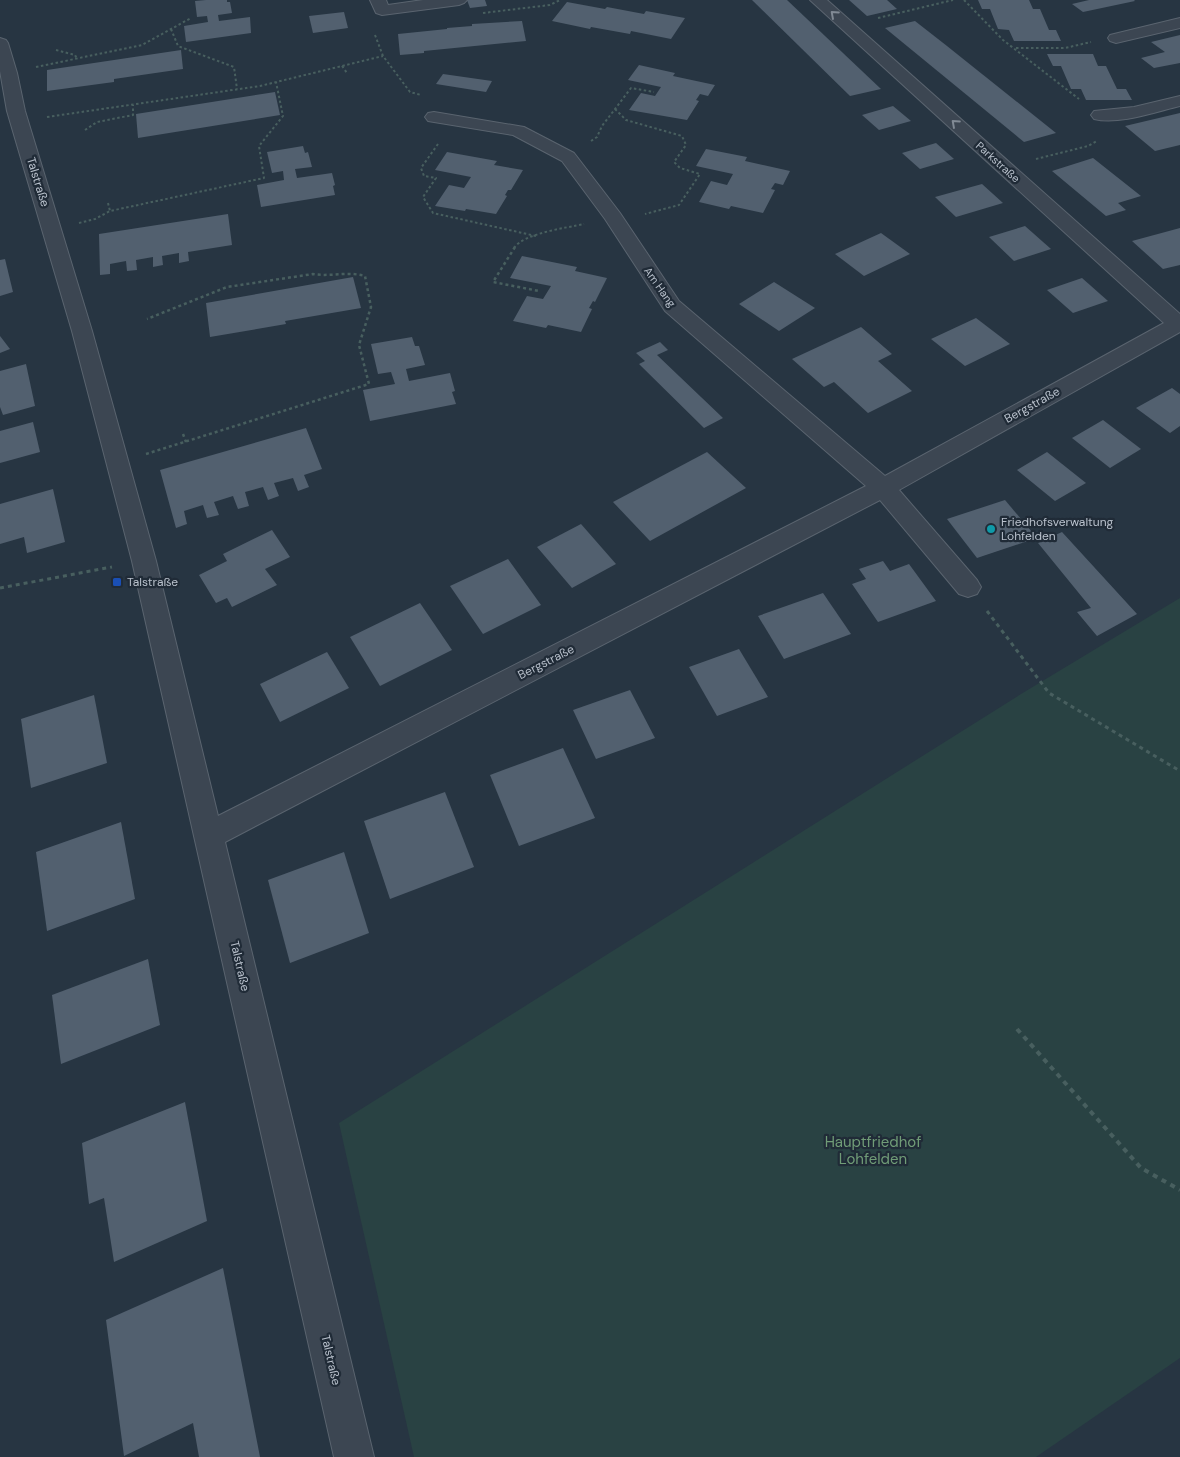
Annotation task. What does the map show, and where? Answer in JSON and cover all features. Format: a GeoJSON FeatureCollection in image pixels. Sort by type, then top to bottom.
{"type":"FeatureCollection","features":[{"type":"Feature","properties":{"kind":"street"},"geometry":{"type":"LineString","coordinates":[[380,5],[459,0]]}},
{"type":"Feature","properties":{"kind":"street","name":"Parkstraße"},"geometry":{"type":"LineString","coordinates":[[818,0],[1179,324]]}},
{"type":"Feature","properties":{"kind":"street"},"geometry":{"type":"LineString","coordinates":[[1116,38],[1180,23]]}},
{"type":"Feature","properties":{"kind":"street","name":"Talstraße"},"geometry":{"type":"LineString","coordinates":[[0,43],[9,73],[19,121],[82,331],[144,561],[210,835],[354,1457]]}},
{"type":"Feature","properties":{"kind":"street"},"geometry":{"type":"LineString","coordinates":[[1100,115],[1134,112],[1180,101]]}},
{"type":"Feature","properties":{"kind":"street","name":"Am Hang"},"geometry":{"type":"LineString","coordinates":[[434,117],[518,130],[568,157],[614,219],[672,306],[883,488]]}},
{"type":"Feature","properties":{"kind":"street","name":"Bergstraße"},"geometry":{"type":"LineString","coordinates":[[210,835],[883,488],[1179,324]]}},
{"type":"Feature","properties":{"kind":"street"},"geometry":{"type":"LineString","coordinates":[[883,488],[968,587]]}},
{"type":"Feature","properties":{"kind":"path"},"geometry":{"type":"LineString","coordinates":[[845,24],[953,0]]}},
{"type":"Feature","properties":{"kind":"path"},"geometry":{"type":"LineString","coordinates":[[964,0],[973,11],[1015,48],[1100,115],[1110,126],[1106,137],[1088,146],[1004,167]]}},
{"type":"Feature","properties":{"kind":"path"},"geometry":{"type":"LineString","coordinates":[[380,5],[372,27],[383,56],[410,92],[422,95],[434,117]]}},
{"type":"Feature","properties":{"kind":"path"},"geometry":{"type":"LineString","coordinates":[[9,73],[142,45],[190,18]]}},
{"type":"Feature","properties":{"kind":"path"},"geometry":{"type":"LineString","coordinates":[[171,29],[178,46],[234,67],[237,89]]}},
{"type":"Feature","properties":{"kind":"path"},"geometry":{"type":"LineString","coordinates":[[1015,48],[1065,48],[1116,38]]}},
{"type":"Feature","properties":{"kind":"path"},"geometry":{"type":"LineString","coordinates":[[56,50],[75,54],[77,59]]}},
{"type":"Feature","properties":{"kind":"path"},"geometry":{"type":"LineString","coordinates":[[19,121],[237,89],[276,82],[383,56]]}},
{"type":"Feature","properties":{"kind":"path"},"geometry":{"type":"LineString","coordinates":[[342,66],[347,74]]}},
{"type":"Feature","properties":{"kind":"path"},"geometry":{"type":"LineString","coordinates":[[52,230],[95,219],[110,211],[264,178],[259,146],[283,116],[276,82]]}},
{"type":"Feature","properties":{"kind":"path"},"geometry":{"type":"LineString","coordinates":[[568,157],[597,137],[602,126],[631,88],[654,92]]}},
{"type":"Feature","properties":{"kind":"path"},"geometry":{"type":"LineString","coordinates":[[85,130],[97,122],[133,116],[133,105]]}},
{"type":"Feature","properties":{"kind":"path"},"geometry":{"type":"LineString","coordinates":[[539,291],[493,282],[517,244],[536,236],[679,205],[700,174],[680,168],[674,162],[686,145],[682,136],[626,120],[616,109]]}},
{"type":"Feature","properties":{"kind":"path"},"geometry":{"type":"LineString","coordinates":[[455,120],[421,168],[424,176],[436,178],[423,197],[432,213],[536,236]]}},
{"type":"Feature","properties":{"kind":"path"},"geometry":{"type":"LineString","coordinates":[[108,203],[110,211]]}},
{"type":"Feature","properties":{"kind":"path"},"geometry":{"type":"LineString","coordinates":[[118,462],[369,384],[359,345],[371,307],[366,276],[352,272],[323,276],[313,274],[227,287],[147,319]]}},
{"type":"Feature","properties":{"kind":"path"},"geometry":{"type":"LineString","coordinates":[[183,434],[186,442]]}},
{"type":"Feature","properties":{"kind":"path"},"geometry":{"type":"LineString","coordinates":[[0,588],[144,561]]}},
{"type":"Feature","properties":{"kind":"path"},"geometry":{"type":"LineString","coordinates":[[968,587],[1049,693],[1180,771]]}},
{"type":"Feature","properties":{"kind":"path"},"geometry":{"type":"LineString","coordinates":[[1017,1029],[1141,1168],[1180,1190]]}},
{"type":"Feature","properties":{"kind":"green space","name":"Hauptfriedhof Lohfelden"},"geometry":{"type":"Polygon","coordinates":[[[1180,598],[1180,1358],[1036,1457],[414,1457],[339,1123],[1021,694],[1180,598]]]}},
{"type":"Feature","properties":{"kind":"building"},"geometry":{"type":"Polygon","coordinates":[[[227,0],[227,2],[230,2],[232,13],[218,15],[219,21],[250,17],[251,33],[186,42],[184,26],[208,22],[207,16],[197,17],[195,1],[227,0]]]}},
{"type":"Feature","properties":{"kind":"building"},"geometry":{"type":"Polygon","coordinates":[[[467,0],[485,0],[487,6],[470,8],[467,0]]]}},
{"type":"Feature","properties":{"kind":"building"},"geometry":{"type":"Polygon","coordinates":[[[752,0],[787,0],[881,89],[850,96],[752,0]]]}},
{"type":"Feature","properties":{"kind":"building"},"geometry":{"type":"Polygon","coordinates":[[[849,0],[887,0],[897,9],[867,16],[849,0]]]}},
{"type":"Feature","properties":{"kind":"building"},"geometry":{"type":"Polygon","coordinates":[[[978,0],[1029,0],[1033,9],[1040,9],[1049,30],[1056,30],[1061,41],[1014,41],[1009,30],[998,29],[990,9],[982,9],[978,0]]]}},
{"type":"Feature","properties":{"kind":"building"},"geometry":{"type":"Polygon","coordinates":[[[1089,0],[1135,1],[1083,12],[1072,4],[1089,0]]]}},
{"type":"Feature","properties":{"kind":"building"},"geometry":{"type":"Polygon","coordinates":[[[567,2],[605,9],[607,7],[644,14],[646,11],[685,18],[671,39],[631,31],[630,34],[591,27],[590,29],[552,21],[567,2]]]}},
{"type":"Feature","properties":{"kind":"building"},"geometry":{"type":"Polygon","coordinates":[[[344,12],[348,28],[313,33],[309,16],[344,12]]]}},
{"type":"Feature","properties":{"kind":"building"},"geometry":{"type":"Polygon","coordinates":[[[522,21],[526,41],[400,55],[398,34],[472,26],[472,24],[522,21]]]}},
{"type":"Feature","properties":{"kind":"building"},"geometry":{"type":"Polygon","coordinates":[[[915,21],[1056,133],[1024,142],[885,28],[915,21]]]}},
{"type":"Feature","properties":{"kind":"building"},"geometry":{"type":"Polygon","coordinates":[[[1180,35],[1180,63],[1154,68],[1141,58],[1165,52],[1151,42],[1180,35]]]}},
{"type":"Feature","properties":{"kind":"building"},"geometry":{"type":"Polygon","coordinates":[[[181,50],[183,69],[114,79],[114,82],[47,91],[47,70],[181,50]]]}},
{"type":"Feature","properties":{"kind":"building"},"geometry":{"type":"Polygon","coordinates":[[[1047,54],[1093,54],[1098,66],[1106,66],[1117,89],[1126,89],[1132,100],[1086,100],[1081,89],[1071,89],[1061,66],[1053,66],[1047,54]]]}},
{"type":"Feature","properties":{"kind":"building"},"geometry":{"type":"Polygon","coordinates":[[[639,65],[675,73],[673,76],[715,85],[708,96],[700,94],[696,100],[699,101],[687,120],[629,110],[641,93],[655,96],[661,87],[628,80],[639,65]]]}},
{"type":"Feature","properties":{"kind":"building"},"geometry":{"type":"Polygon","coordinates":[[[443,74],[492,81],[486,92],[436,84],[443,74]]]}},
{"type":"Feature","properties":{"kind":"building"},"geometry":{"type":"Polygon","coordinates":[[[275,92],[280,115],[138,138],[136,114],[275,92]]]}},
{"type":"Feature","properties":{"kind":"building"},"geometry":{"type":"Polygon","coordinates":[[[893,106],[911,121],[879,130],[862,115],[893,106]]]}},
{"type":"Feature","properties":{"kind":"building"},"geometry":{"type":"Polygon","coordinates":[[[1180,113],[1180,145],[1155,151],[1125,126],[1180,113]]]}},
{"type":"Feature","properties":{"kind":"building"},"geometry":{"type":"Polygon","coordinates":[[[936,143],[954,159],[920,169],[902,153],[936,143]]]}},
{"type":"Feature","properties":{"kind":"building"},"geometry":{"type":"Polygon","coordinates":[[[303,146],[305,153],[308,152],[312,167],[295,169],[297,178],[332,173],[335,195],[261,207],[257,185],[284,180],[283,171],[272,173],[267,152],[303,146]]]}},
{"type":"Feature","properties":{"kind":"building"},"geometry":{"type":"Polygon","coordinates":[[[706,149],[747,157],[745,161],[790,171],[783,185],[775,183],[771,189],[775,190],[763,213],[731,206],[729,209],[699,202],[711,181],[727,185],[733,174],[696,166],[706,149]]]}},
{"type":"Feature","properties":{"kind":"building"},"geometry":{"type":"Polygon","coordinates":[[[447,152],[497,161],[494,165],[523,170],[511,190],[508,190],[505,195],[507,196],[496,214],[435,206],[449,185],[464,188],[471,177],[435,170],[447,152]]]}},
{"type":"Feature","properties":{"kind":"building"},"geometry":{"type":"Polygon","coordinates":[[[1093,158],[1141,196],[1118,203],[1126,210],[1106,216],[1052,171],[1093,158]]]}},
{"type":"Feature","properties":{"kind":"building"},"geometry":{"type":"Polygon","coordinates":[[[982,184],[1003,203],[956,217],[935,197],[982,184]]]}},
{"type":"Feature","properties":{"kind":"building"},"geometry":{"type":"Polygon","coordinates":[[[228,214],[232,245],[188,252],[189,261],[179,263],[179,253],[162,256],[163,265],[153,267],[153,257],[136,260],[137,270],[127,271],[126,261],[110,264],[110,274],[100,275],[99,234],[228,214]]]}},
{"type":"Feature","properties":{"kind":"building"},"geometry":{"type":"Polygon","coordinates":[[[1025,226],[1051,249],[1014,261],[989,237],[1025,226]]]}},
{"type":"Feature","properties":{"kind":"building"},"geometry":{"type":"Polygon","coordinates":[[[1180,228],[1180,265],[1163,269],[1132,241],[1180,228]]]}},
{"type":"Feature","properties":{"kind":"building"},"geometry":{"type":"Polygon","coordinates":[[[881,233],[910,254],[864,276],[835,254],[881,233]]]}},
{"type":"Feature","properties":{"kind":"building"},"geometry":{"type":"Polygon","coordinates":[[[522,256],[577,267],[575,271],[607,278],[595,302],[593,301],[589,308],[592,309],[581,332],[548,325],[546,328],[513,321],[527,296],[543,299],[551,286],[510,278],[522,256]]]}},
{"type":"Feature","properties":{"kind":"building"},"geometry":{"type":"Polygon","coordinates":[[[5,259],[13,292],[0,296],[0,260],[5,259]]]}},
{"type":"Feature","properties":{"kind":"building"},"geometry":{"type":"Polygon","coordinates":[[[353,277],[361,308],[285,321],[286,324],[210,337],[206,303],[353,277]]]}},
{"type":"Feature","properties":{"kind":"building"},"geometry":{"type":"Polygon","coordinates":[[[1082,278],[1108,301],[1073,313],[1047,290],[1082,278]]]}},
{"type":"Feature","properties":{"kind":"building"},"geometry":{"type":"Polygon","coordinates":[[[774,282],[815,308],[779,331],[739,304],[774,282]]]}},
{"type":"Feature","properties":{"kind":"building"},"geometry":{"type":"Polygon","coordinates":[[[976,318],[1010,344],[965,366],[931,339],[976,318]]]}},
{"type":"Feature","properties":{"kind":"building"},"geometry":{"type":"Polygon","coordinates":[[[861,327],[892,354],[878,361],[912,391],[868,413],[834,382],[824,387],[792,359],[861,327]]]}},
{"type":"Feature","properties":{"kind":"building"},"geometry":{"type":"Polygon","coordinates":[[[0,336],[10,349],[0,353],[0,336]]]}},
{"type":"Feature","properties":{"kind":"building"},"geometry":{"type":"Polygon","coordinates":[[[412,337],[415,346],[419,346],[425,365],[406,369],[409,381],[450,373],[455,391],[452,392],[456,404],[370,421],[363,390],[395,384],[391,372],[378,374],[371,344],[412,337]]]}},
{"type":"Feature","properties":{"kind":"building"},"geometry":{"type":"Polygon","coordinates":[[[660,342],[668,350],[657,355],[723,418],[704,428],[639,364],[645,361],[636,353],[660,342]]]}},
{"type":"Feature","properties":{"kind":"building"},"geometry":{"type":"Polygon","coordinates":[[[26,364],[35,406],[3,415],[0,407],[0,371],[26,364]]]}},
{"type":"Feature","properties":{"kind":"building"},"geometry":{"type":"Polygon","coordinates":[[[1172,388],[1180,394],[1180,426],[1170,433],[1136,408],[1172,388]]]}},
{"type":"Feature","properties":{"kind":"building"},"geometry":{"type":"Polygon","coordinates":[[[1103,420],[1141,449],[1110,468],[1072,438],[1103,420]]]}},
{"type":"Feature","properties":{"kind":"building"},"geometry":{"type":"Polygon","coordinates":[[[33,422],[40,452],[0,463],[0,431],[33,422]]]}},
{"type":"Feature","properties":{"kind":"building"},"geometry":{"type":"Polygon","coordinates":[[[306,428],[322,469],[304,475],[309,487],[298,491],[293,478],[274,483],[279,496],[268,500],[263,487],[245,492],[249,506],[238,509],[233,496],[214,502],[219,515],[207,518],[203,505],[184,511],[187,524],[176,528],[160,470],[306,428]]]}},
{"type":"Feature","properties":{"kind":"building"},"geometry":{"type":"Polygon","coordinates":[[[707,452],[746,488],[650,541],[613,502],[707,452]]]}},
{"type":"Feature","properties":{"kind":"building"},"geometry":{"type":"Polygon","coordinates":[[[1047,452],[1086,483],[1055,501],[1017,470],[1047,452]]]}},
{"type":"Feature","properties":{"kind":"building"},"geometry":{"type":"Polygon","coordinates":[[[53,489],[65,542],[27,553],[24,537],[0,544],[0,504],[53,489]]]}},
{"type":"Feature","properties":{"kind":"building","name":"Friedhofsverwaltung Lohfelden"},"geometry":{"type":"Polygon","coordinates":[[[1005,500],[1037,538],[977,558],[947,519],[1005,500]]]}},
{"type":"Feature","properties":{"kind":"building"},"geometry":{"type":"Polygon","coordinates":[[[581,524],[616,564],[572,588],[537,547],[581,524]]]}},
{"type":"Feature","properties":{"kind":"building"},"geometry":{"type":"Polygon","coordinates":[[[272,530],[290,557],[265,569],[277,585],[232,607],[227,598],[216,603],[199,575],[227,561],[223,554],[272,530]]]}},
{"type":"Feature","properties":{"kind":"building"},"geometry":{"type":"Polygon","coordinates":[[[1062,532],[1137,614],[1097,636],[1077,612],[1091,608],[1038,543],[1062,532]]]}},
{"type":"Feature","properties":{"kind":"building"},"geometry":{"type":"Polygon","coordinates":[[[508,559],[541,605],[483,634],[450,586],[508,559]]]}},
{"type":"Feature","properties":{"kind":"building"},"geometry":{"type":"Polygon","coordinates":[[[883,561],[890,571],[909,564],[936,601],[878,622],[852,584],[866,579],[859,569],[883,561]]]}},
{"type":"Feature","properties":{"kind":"building"},"geometry":{"type":"Polygon","coordinates":[[[823,593],[851,634],[784,659],[758,616],[823,593]]]}},
{"type":"Feature","properties":{"kind":"building"},"geometry":{"type":"Polygon","coordinates":[[[420,603],[452,650],[380,686],[350,637],[420,603]]]}},
{"type":"Feature","properties":{"kind":"building"},"geometry":{"type":"Polygon","coordinates":[[[739,649],[768,697],[717,716],[689,667],[739,649]]]}},
{"type":"Feature","properties":{"kind":"building"},"geometry":{"type":"Polygon","coordinates":[[[327,652],[349,688],[280,722],[260,684],[327,652]]]}},
{"type":"Feature","properties":{"kind":"building"},"geometry":{"type":"Polygon","coordinates":[[[630,690],[655,738],[596,759],[573,710],[630,690]]]}},
{"type":"Feature","properties":{"kind":"building"},"geometry":{"type":"Polygon","coordinates":[[[94,695],[107,763],[31,788],[21,719],[94,695]]]}},
{"type":"Feature","properties":{"kind":"building"},"geometry":{"type":"Polygon","coordinates":[[[563,748],[595,818],[519,846],[490,775],[563,748]]]}},
{"type":"Feature","properties":{"kind":"building"},"geometry":{"type":"Polygon","coordinates":[[[445,792],[474,867],[390,899],[364,821],[445,792]]]}},
{"type":"Feature","properties":{"kind":"building"},"geometry":{"type":"Polygon","coordinates":[[[121,822],[135,899],[47,931],[36,852],[121,822]]]}},
{"type":"Feature","properties":{"kind":"building"},"geometry":{"type":"Polygon","coordinates":[[[344,852],[369,933],[290,963],[268,880],[344,852]]]}},
{"type":"Feature","properties":{"kind":"building"},"geometry":{"type":"Polygon","coordinates":[[[148,959],[160,1025],[61,1064],[52,995],[148,959]]]}},
{"type":"Feature","properties":{"kind":"building"},"geometry":{"type":"Polygon","coordinates":[[[185,1102],[207,1221],[114,1262],[104,1198],[89,1204],[82,1143],[185,1102]]]}},
{"type":"Feature","properties":{"kind":"building"},"geometry":{"type":"Polygon","coordinates":[[[223,1268],[260,1457],[199,1457],[193,1423],[124,1456],[106,1320],[223,1268]]]}},
{"type":"Feature","properties":{"kind":"place","name":"Friedhofsverwaltung Lohfelden"},"geometry":{"type":"Point","coordinates":[991,529]}},
{"type":"Feature","properties":{"kind":"place","name":"Talstraße"},"geometry":{"type":"Point","coordinates":[117,582]}}]}
